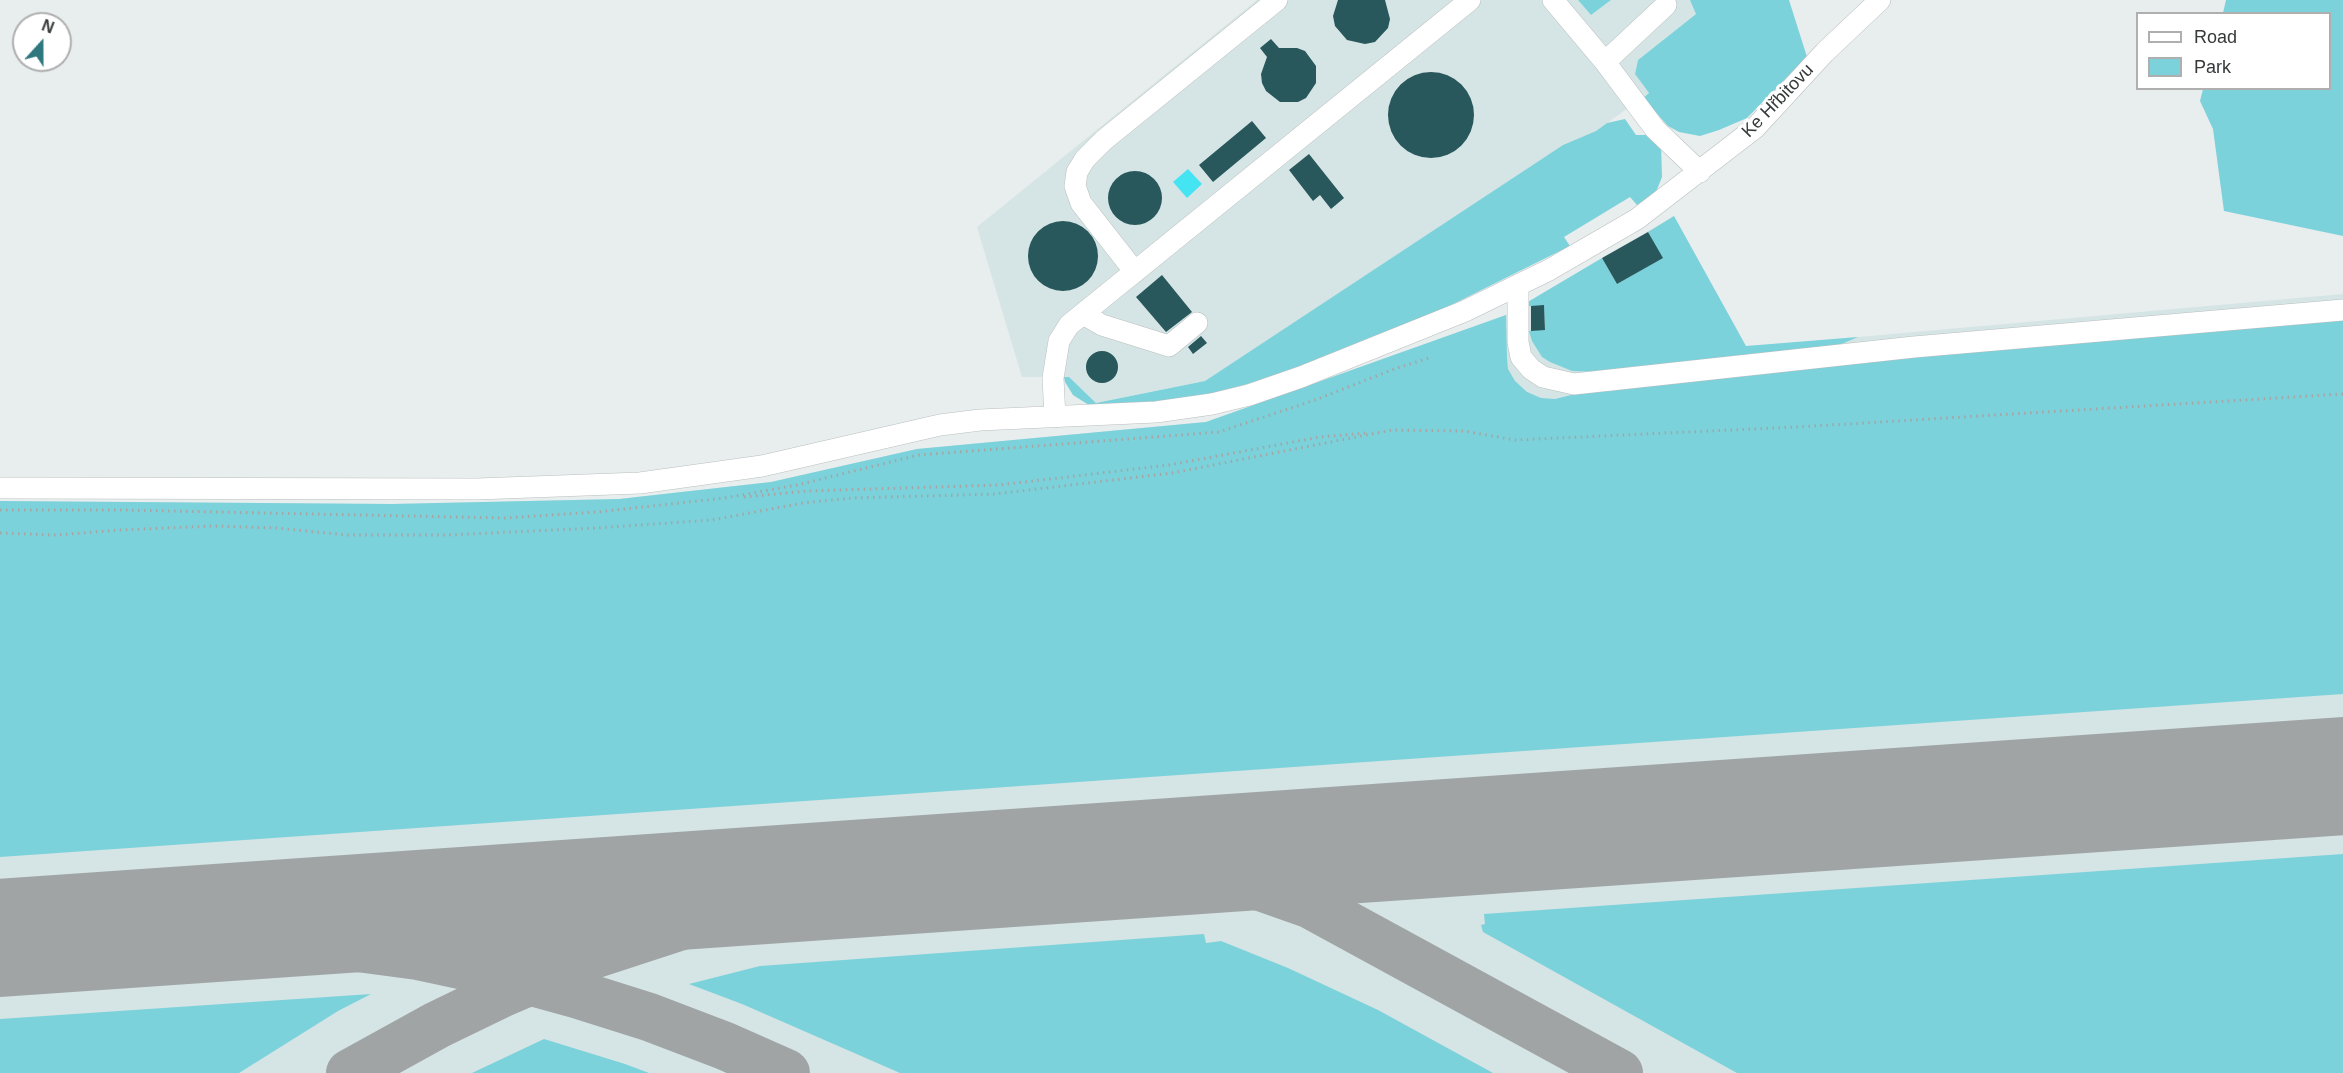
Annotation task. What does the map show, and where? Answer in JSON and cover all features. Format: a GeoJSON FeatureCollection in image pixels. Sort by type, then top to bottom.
{"type":"FeatureCollection","features":[{"type":"Feature","properties":{"kind":"street"},"geometry":{"type":"LineString","coordinates":[[1135,272],[1081,203],[1075,186],[1077,172],[1085,159],[1104,140],[1277,0]]}},
{"type":"Feature","properties":{"kind":"street"},"geometry":{"type":"LineString","coordinates":[[1055,417],[1053,378],[1059,341],[1070,325],[1470,0]]}},
{"type":"Feature","properties":{"kind":"street"},"geometry":{"type":"LineString","coordinates":[[1552,0],[1605,62],[1655,129],[1700,172]]}},
{"type":"Feature","properties":{"kind":"street","name":"Ke Hřbitovu"},"geometry":{"type":"LineString","coordinates":[[0,488],[465,489],[640,483],[762,466],[940,425],[980,420],[1156,412],[1212,404],[1250,395],[1465,311],[1549,270],[1637,219],[1755,128],[1791,92],[1825,52],[1880,0]]}},
{"type":"Feature","properties":{"kind":"street"},"geometry":{"type":"LineString","coordinates":[[1605,62],[1666,5]]}},
{"type":"Feature","properties":{"kind":"street"},"geometry":{"type":"LineString","coordinates":[[1518,285],[1518,342],[1521,357],[1531,369],[1543,377],[1574,384],[1914,347],[2343,310]]}},
{"type":"Feature","properties":{"kind":"street"},"geometry":{"type":"LineString","coordinates":[[1083,314],[1102,325],[1169,346],[1197,323]]}},
{"type":"Feature","properties":{"kind":"path"},"geometry":{"type":"LineString","coordinates":[[724,498],[807,491],[999,485],[1169,465],[1320,437],[1392,430],[1464,431],[1515,440],[1809,426],[2343,394]]}},
{"type":"Feature","properties":{"kind":"path"},"geometry":{"type":"LineString","coordinates":[[0,533],[57,535],[213,526],[276,528],[347,535],[448,534],[596,528],[712,520],[804,503],[852,498],[995,495],[1172,473],[1392,430]]}},
{"type":"Feature","properties":{"kind":"shaded area"},"geometry":{"type":"Polygon","coordinates":[[[1257,0],[1578,0],[1591,15],[1611,0],[1690,0],[1697,13],[1638,60],[1635,74],[1649,93],[1596,131],[1563,145],[1205,381],[1096,403],[1069,377],[1022,377],[977,227],[1257,0]]]}},
{"type":"Feature","properties":{"kind":"shaded area"},"geometry":{"type":"Polygon","coordinates":[[[1188,169],[1202,184],[1187,198],[1173,182],[1188,169]]]}},
{"type":"Feature","properties":{"kind":"shaded area"},"geometry":{"type":"Polygon","coordinates":[[[1674,216],[1746,347],[2343,294],[2343,1073],[0,1073],[0,501],[392,504],[619,499],[771,482],[917,449],[1206,422],[1506,315],[1674,216]]]}},
{"type":"Feature","properties":{"kind":"green space"},"geometry":{"type":"Polygon","coordinates":[[[1578,0],[1611,0],[1591,15],[1578,0]]]}},
{"type":"Feature","properties":{"kind":"green space"},"geometry":{"type":"Polygon","coordinates":[[[1690,0],[1789,0],[1807,57],[1747,118],[1700,136],[1679,132],[1668,126],[1643,98],[1649,93],[1635,74],[1638,60],[1696,14],[1690,0]]]}},
{"type":"Feature","properties":{"kind":"green space"},"geometry":{"type":"Polygon","coordinates":[[[2226,0],[2343,0],[2343,236],[2224,211],[2213,129],[2200,101],[2203,90],[2331,90],[2331,12],[2223,12],[2226,0]]]}},
{"type":"Feature","properties":{"kind":"green space"},"geometry":{"type":"Polygon","coordinates":[[[1625,119],[1636,135],[1653,135],[1661,144],[1662,177],[1656,192],[1637,205],[1630,197],[1564,237],[1570,246],[1409,326],[1263,380],[1171,404],[1092,407],[1073,395],[1065,382],[1064,377],[1069,377],[1096,403],[1205,381],[1563,145],[1596,131],[1607,123],[1625,119]]]}},
{"type":"Feature","properties":{"kind":"green space"},"geometry":{"type":"Polygon","coordinates":[[[1674,216],[1746,346],[1858,337],[1832,348],[1599,372],[1572,371],[1542,357],[1529,331],[1545,329],[1544,306],[1526,306],[1526,303],[1602,258],[1617,284],[1662,258],[1648,232],[1674,216]]]}},
{"type":"Feature","properties":{"kind":"green space"},"geometry":{"type":"Polygon","coordinates":[[[1506,315],[1508,369],[1515,381],[1527,392],[1541,398],[1555,399],[1604,387],[2343,315],[2343,694],[0,857],[0,501],[392,504],[619,499],[771,482],[917,449],[1206,422],[1506,315]]]}},
{"type":"Feature","properties":{"kind":"green space"},"geometry":{"type":"Polygon","coordinates":[[[2343,854],[2343,1073],[1737,1073],[1483,932],[1481,925],[1485,924],[1484,914],[2343,854]]]}},
{"type":"Feature","properties":{"kind":"green space"},"geometry":{"type":"Polygon","coordinates":[[[1204,934],[1206,943],[1221,941],[1288,968],[1378,1010],[1493,1073],[900,1073],[742,1004],[689,984],[760,966],[1204,934]]]}},
{"type":"Feature","properties":{"kind":"green space"},"geometry":{"type":"Polygon","coordinates":[[[371,994],[338,1011],[239,1073],[0,1073],[0,1019],[371,994]]]}},
{"type":"Feature","properties":{"kind":"green space"},"geometry":{"type":"Polygon","coordinates":[[[544,1039],[625,1064],[649,1073],[472,1073],[544,1039]]]}},
{"type":"Feature","properties":{"kind":"building"},"geometry":{"type":"Polygon","coordinates":[[[1338,0],[1385,0],[1390,19],[1388,28],[1375,42],[1365,44],[1347,40],[1335,26],[1333,16],[1338,0]]]}},
{"type":"Feature","properties":{"kind":"building"},"geometry":{"type":"Polygon","coordinates":[[[1271,39],[1279,48],[1297,48],[1305,51],[1316,66],[1316,83],[1306,98],[1298,102],[1280,102],[1266,91],[1261,74],[1267,57],[1260,48],[1271,39]]]}},
{"type":"Feature","properties":{"kind":"building"},"geometry":{"type":"Polygon","coordinates":[[[1431,72],[1455,79],[1467,91],[1474,115],[1467,139],[1455,151],[1431,158],[1407,151],[1395,139],[1388,115],[1395,91],[1407,79],[1431,72]]]}},
{"type":"Feature","properties":{"kind":"building"},"geometry":{"type":"Polygon","coordinates":[[[1252,121],[1266,138],[1213,182],[1199,165],[1252,121]]]}},
{"type":"Feature","properties":{"kind":"building"},"geometry":{"type":"Polygon","coordinates":[[[1309,154],[1344,198],[1331,209],[1320,195],[1313,201],[1289,170],[1309,154]]]}},
{"type":"Feature","properties":{"kind":"building"},"geometry":{"type":"Polygon","coordinates":[[[1130,171],[1140,171],[1150,175],[1158,183],[1162,198],[1158,213],[1150,221],[1140,225],[1130,225],[1120,221],[1112,213],[1108,203],[1108,193],[1112,183],[1120,175],[1130,171]]]}},
{"type":"Feature","properties":{"kind":"building"},"geometry":{"type":"Polygon","coordinates":[[[1063,221],[1076,224],[1088,231],[1095,243],[1098,256],[1095,269],[1088,281],[1076,288],[1063,291],[1050,288],[1038,281],[1031,269],[1028,256],[1031,243],[1038,231],[1050,224],[1063,221]]]}},
{"type":"Feature","properties":{"kind":"building"},"geometry":{"type":"Polygon","coordinates":[[[1648,232],[1663,258],[1617,284],[1602,258],[1648,232]]]}},
{"type":"Feature","properties":{"kind":"building"},"geometry":{"type":"Polygon","coordinates":[[[1162,275],[1192,312],[1166,332],[1136,297],[1162,275]]]}},
{"type":"Feature","properties":{"kind":"building"},"geometry":{"type":"Polygon","coordinates":[[[1544,305],[1545,330],[1531,331],[1531,306],[1544,305]]]}},
{"type":"Feature","properties":{"kind":"building"},"geometry":{"type":"Polygon","coordinates":[[[1201,336],[1207,343],[1193,354],[1188,347],[1201,336]]]}},
{"type":"Feature","properties":{"kind":"building"},"geometry":{"type":"Polygon","coordinates":[[[1102,351],[1113,356],[1118,367],[1113,378],[1102,383],[1091,378],[1086,367],[1091,356],[1102,351]]]}},
{"type":"Feature","properties":{"kind":"taxiway"},"geometry":{"type":"LineString","coordinates":[[350,1073],[437,1025],[503,993],[587,957],[694,922],[798,897],[874,883],[1079,864],[1151,865],[1195,870],[1238,879],[1309,904],[1619,1073]]}},
{"type":"Feature","properties":{"kind":"taxiway"},"geometry":{"type":"LineString","coordinates":[[0,940],[195,933],[275,937],[418,956],[507,975],[649,1017],[725,1046],[786,1073]]}},
{"type":"Feature","properties":{"kind":"runway"},"geometry":{"type":"LineString","coordinates":[[0,938],[2343,776]]}}]}
